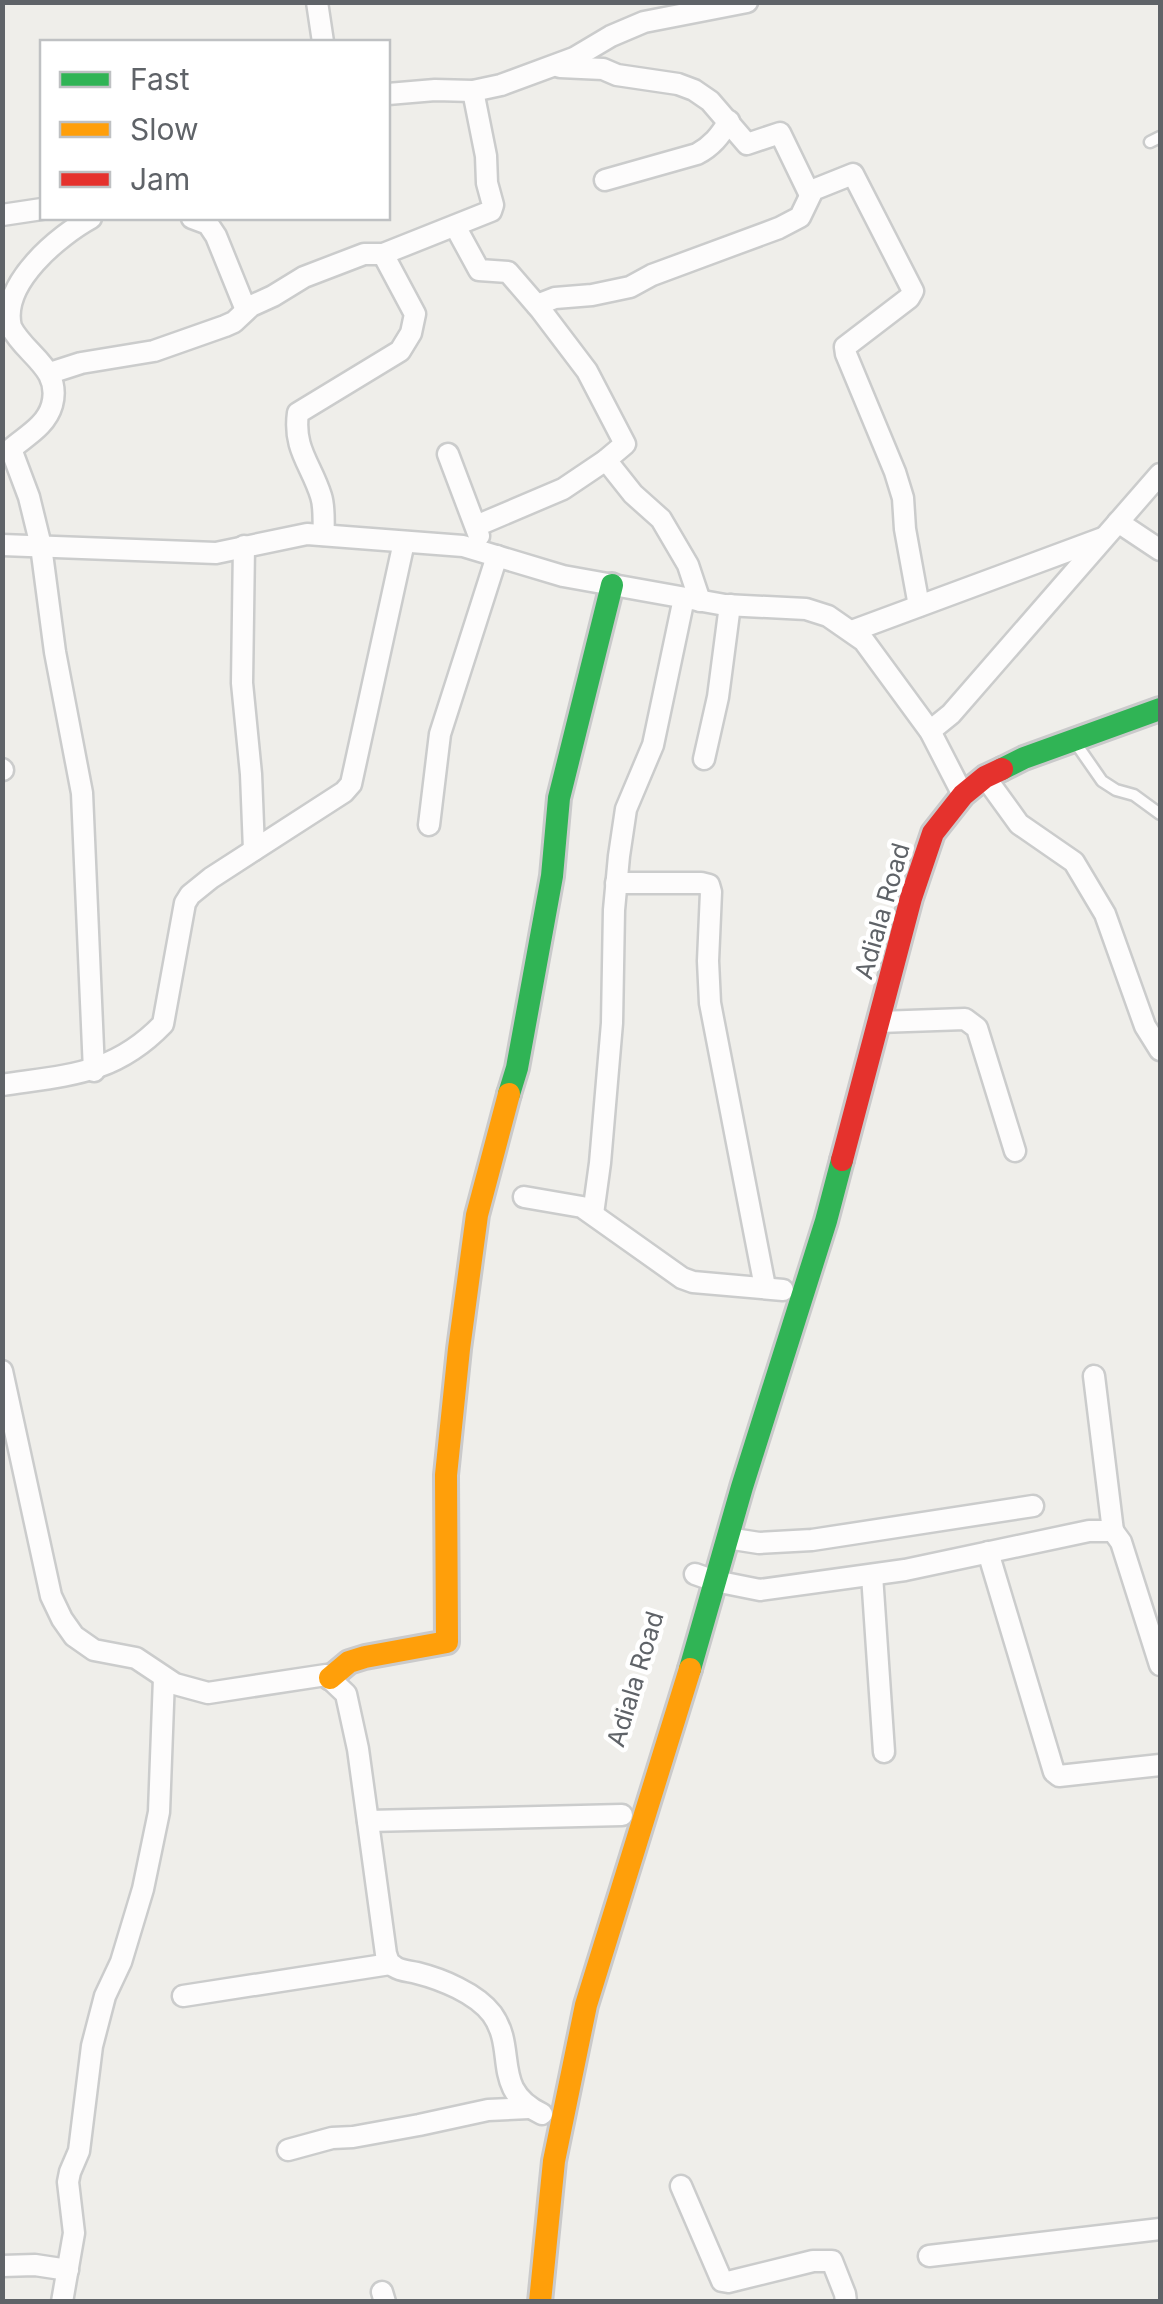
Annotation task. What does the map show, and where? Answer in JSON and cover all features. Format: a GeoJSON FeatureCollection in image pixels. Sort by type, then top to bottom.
{"type":"FeatureCollection","features":[{"type":"Feature","properties":{"kind":"main road"},"geometry":{"type":"LineString","coordinates":[[330,1678],[352,1661],[447,1642],[446,1475],[477,1216],[517,1068],[552,876],[562,780],[612,586]]}},
{"type":"Feature","properties":{"kind":"main road","name":"Adiala Road"},"geometry":{"type":"LineString","coordinates":[[520,2302],[536,2111],[566,2000],[622,1814],[705,1577],[727,1538],[826,1222],[911,898],[932,833],[963,795],[985,778],[1024,758],[1160,709]]}},
{"type":"Feature","properties":{"kind":"main road","name":"Adiala Road"},"geometry":{"type":"LineString","coordinates":[[540,2302],[554,2162],[586,2005],[705,1577],[722,1481],[774,1288],[862,1087]]}},
{"type":"Feature","properties":{"kind":"street"},"geometry":{"type":"LineString","coordinates":[[317,2],[323,40]]}},
{"type":"Feature","properties":{"kind":"street"},"geometry":{"type":"LineString","coordinates":[[390,94],[473,91],[501,85],[574,58],[644,22],[748,2]]}},
{"type":"Feature","properties":{"kind":"street"},"geometry":{"type":"LineString","coordinates":[[553,67],[602,69],[694,90],[710,100],[747,144],[780,133],[810,195]]}},
{"type":"Feature","properties":{"kind":"street"},"geometry":{"type":"LineString","coordinates":[[50,373],[82,363],[154,352],[225,326],[291,283],[328,266],[364,254],[383,254],[491,211],[486,156],[473,91]]}},
{"type":"Feature","properties":{"kind":"street"},"geometry":{"type":"LineString","coordinates":[[605,180],[697,154],[719,137],[728,121]]}},
{"type":"Feature","properties":{"kind":"street"},"geometry":{"type":"LineString","coordinates":[[537,305],[555,298],[630,287],[652,274],[779,228],[800,216],[818,187],[853,174],[912,291],[909,298],[846,347],[846,354],[878,426],[903,498],[919,606]]}},
{"type":"Feature","properties":{"kind":"street"},"geometry":{"type":"LineString","coordinates":[[2,214],[40,209]]}},
{"type":"Feature","properties":{"kind":"street"},"geometry":{"type":"LineString","coordinates":[[89,220],[45,248],[12,288],[8,302],[12,327],[50,373],[54,393],[51,408],[38,428],[7,449],[29,496],[41,546],[55,652],[82,793],[94,1070]]}},
{"type":"Feature","properties":{"kind":"street"},"geometry":{"type":"LineString","coordinates":[[197,220],[208,224],[216,236],[246,310]]}},
{"type":"Feature","properties":{"kind":"street"},"geometry":{"type":"LineString","coordinates":[[455,226],[479,270],[508,272],[537,305],[587,371],[625,444],[564,489],[476,526]]}},
{"type":"Feature","properties":{"kind":"street"},"geometry":{"type":"LineString","coordinates":[[324,536],[322,500],[298,445],[298,413],[400,352],[407,341],[414,314],[383,254]]}},
{"type":"Feature","properties":{"kind":"street"},"geometry":{"type":"LineString","coordinates":[[428,825],[440,734],[490,554],[448,454]]}},
{"type":"Feature","properties":{"kind":"street"},"geometry":{"type":"LineString","coordinates":[[593,1214],[612,1023],[616,883],[626,808],[653,746],[692,600],[688,565],[660,519],[633,494],[606,460]]}},
{"type":"Feature","properties":{"kind":"street"},"geometry":{"type":"LineString","coordinates":[[930,731],[951,714],[1160,474]]}},
{"type":"Feature","properties":{"kind":"street"},"geometry":{"type":"LineString","coordinates":[[852,631],[1112,530],[1160,550]]}},
{"type":"Feature","properties":{"kind":"street"},"geometry":{"type":"LineString","coordinates":[[2,545],[216,553],[307,534],[464,546],[612,586],[730,605],[806,609],[828,616],[864,641],[930,731],[963,795]]}},
{"type":"Feature","properties":{"kind":"street"},"geometry":{"type":"LineString","coordinates":[[2,1085],[94,1070],[137,1047],[162,1024],[185,903],[190,895],[352,784],[404,542]]}},
{"type":"Feature","properties":{"kind":"street"},"geometry":{"type":"LineString","coordinates":[[244,546],[242,683],[254,850]]}},
{"type":"Feature","properties":{"kind":"street"},"geometry":{"type":"LineString","coordinates":[[704,759],[718,697],[730,605]]}},
{"type":"Feature","properties":{"kind":"street"},"geometry":{"type":"LineString","coordinates":[[985,778],[1019,824],[1074,862],[1105,914],[1145,1026],[1160,1050]]}},
{"type":"Feature","properties":{"kind":"street"},"geometry":{"type":"LineString","coordinates":[[524,1197],[582,1208],[682,1278],[774,1288],[710,1003],[710,885],[616,883]]}},
{"type":"Feature","properties":{"kind":"street"},"geometry":{"type":"LineString","coordinates":[[879,1022],[965,1019],[977,1028],[1015,1150]]}},
{"type":"Feature","properties":{"kind":"street"},"geometry":{"type":"LineString","coordinates":[[2,1371],[55,1608],[67,1627],[94,1650],[136,1658],[164,1678],[191,1690],[208,1692],[326,1674],[346,1694],[390,1964],[464,1992],[492,2014],[500,2032],[510,2084],[515,2094],[536,2111]]}},
{"type":"Feature","properties":{"kind":"street"},"geometry":{"type":"LineString","coordinates":[[1094,1376],[1113,1531],[1121,1542],[1160,1665]]}},
{"type":"Feature","properties":{"kind":"street"},"geometry":{"type":"LineString","coordinates":[[727,1538],[760,1543],[812,1540],[1033,1506]]}},
{"type":"Feature","properties":{"kind":"street"},"geometry":{"type":"LineString","coordinates":[[705,1577],[760,1590],[906,1570],[1089,1531],[1113,1531]]}},
{"type":"Feature","properties":{"kind":"street"},"geometry":{"type":"LineString","coordinates":[[988,1552],[1054,1772],[1059,1776],[1160,1765]]}},
{"type":"Feature","properties":{"kind":"street"},"geometry":{"type":"LineString","coordinates":[[872,1574],[884,1752]]}},
{"type":"Feature","properties":{"kind":"street"},"geometry":{"type":"LineString","coordinates":[[62,2302],[74,2223],[68,2182],[79,2150],[92,2046],[105,1996],[121,1962],[143,1889],[159,1812],[164,1678]]}},
{"type":"Feature","properties":{"kind":"street"},"geometry":{"type":"LineString","coordinates":[[368,1821],[622,1814]]}},
{"type":"Feature","properties":{"kind":"street"},"geometry":{"type":"LineString","coordinates":[[183,1996],[390,1964]]}},
{"type":"Feature","properties":{"kind":"street"},"geometry":{"type":"LineString","coordinates":[[288,2150],[332,2138],[419,2126],[488,2110],[536,2111]]}},
{"type":"Feature","properties":{"kind":"street"},"geometry":{"type":"LineString","coordinates":[[681,2186],[722,2281],[813,2261],[832,2261],[846,2302]]}},
{"type":"Feature","properties":{"kind":"street"},"geometry":{"type":"LineString","coordinates":[[930,2256],[1160,2229]]}},
{"type":"Feature","properties":{"kind":"street"},"geometry":{"type":"LineString","coordinates":[[2,2266],[68,2270]]}},
{"type":"Feature","properties":{"kind":"lane"},"geometry":{"type":"LineString","coordinates":[[1074,740],[1102,781],[1134,795],[1160,814]]}},
{"type":"Feature","properties":{"kind":"traffic: fast"},"geometry":{"type":"LineString","coordinates":[[509,1094],[552,876],[559,798],[612,585]]}},
{"type":"Feature","properties":{"kind":"traffic: fast"},"geometry":{"type":"LineString","coordinates":[[1002,769],[1160,709]]}},
{"type":"Feature","properties":{"kind":"traffic: fast"},"geometry":{"type":"LineString","coordinates":[[690,1669],[842,1160]]}},
{"type":"Feature","properties":{"kind":"traffic: slow"},"geometry":{"type":"LineString","coordinates":[[330,1678],[349,1662],[365,1657],[447,1642],[446,1475],[459,1349],[477,1215],[509,1094]]}},
{"type":"Feature","properties":{"kind":"traffic: slow"},"geometry":{"type":"LineString","coordinates":[[540,2302],[554,2161],[586,2005],[690,1669]]}},
{"type":"Feature","properties":{"kind":"traffic: jam"},"geometry":{"type":"LineString","coordinates":[[842,1160],[911,898],[933,833],[963,795],[1002,769]]}}]}
